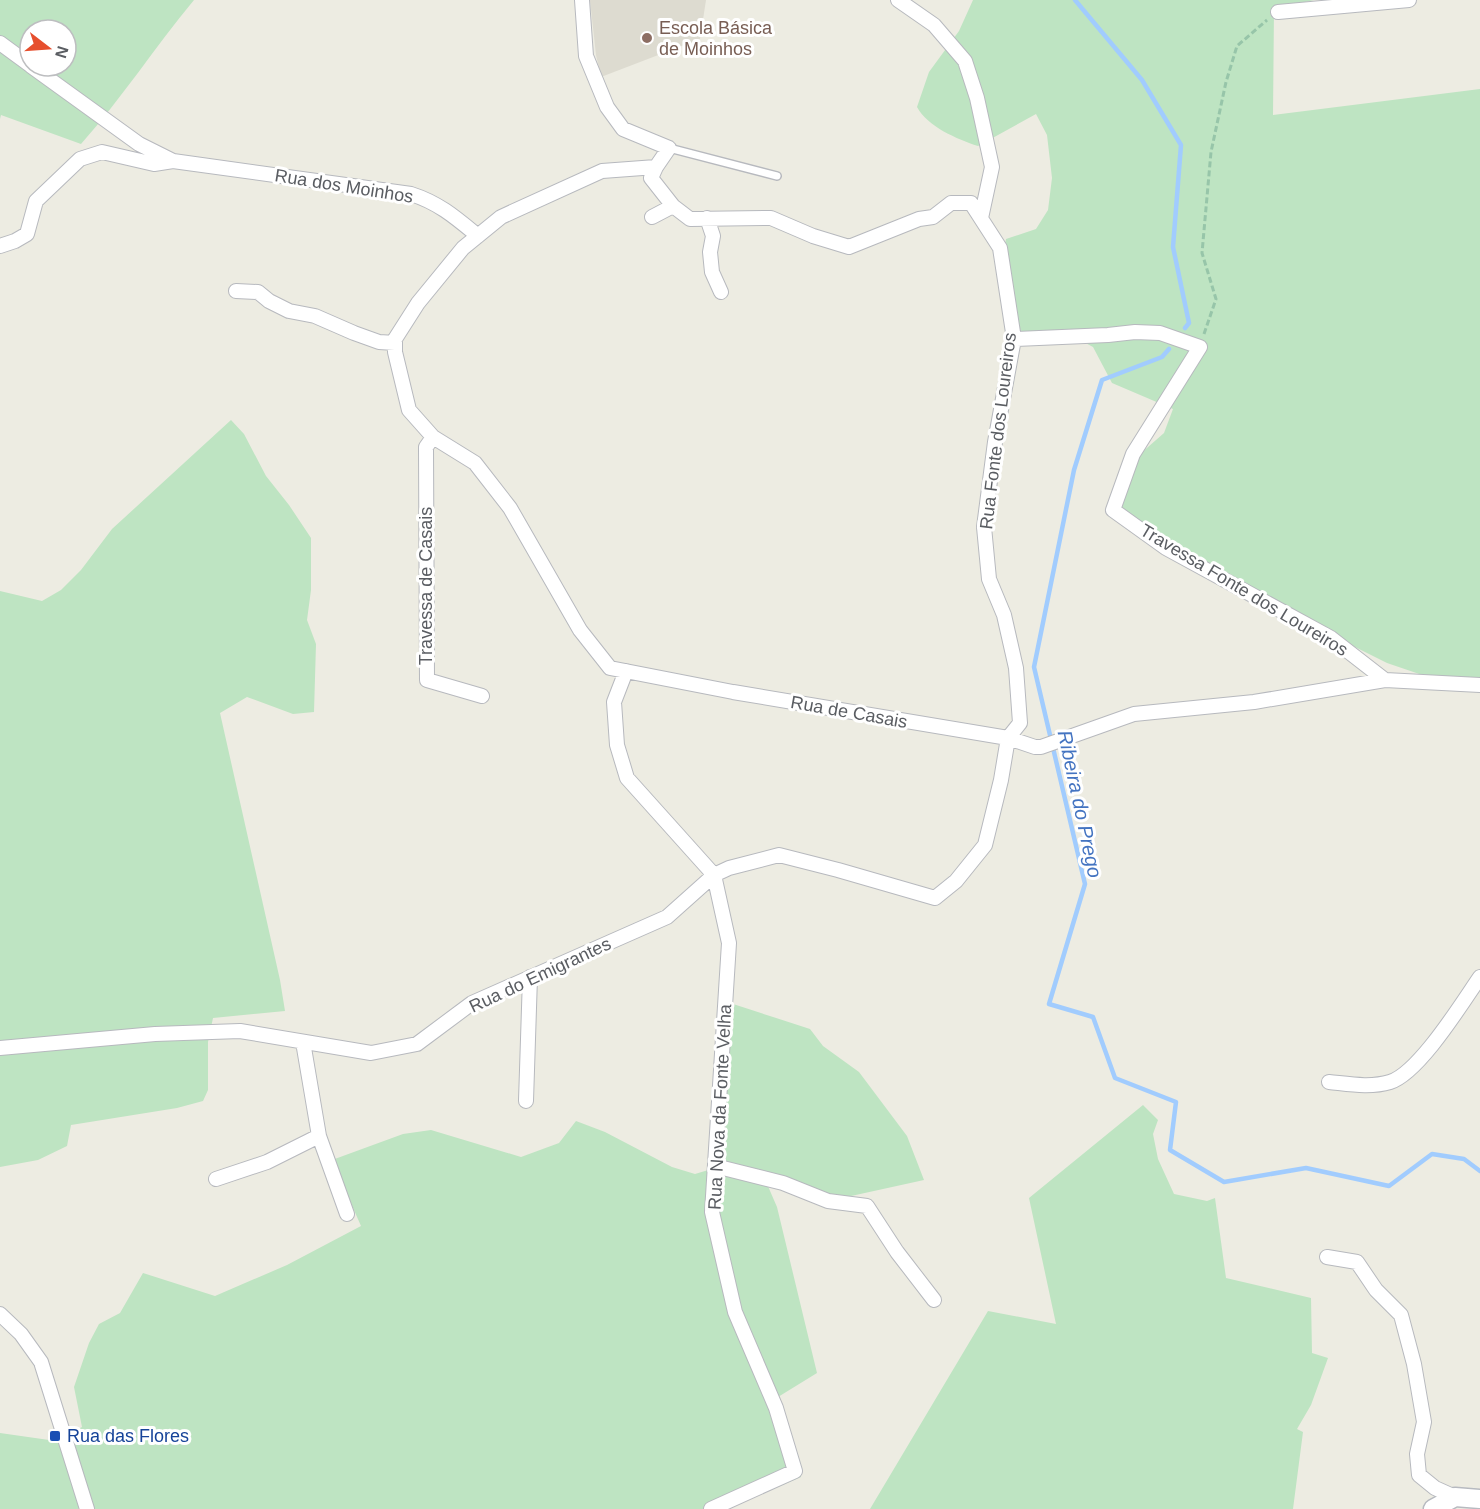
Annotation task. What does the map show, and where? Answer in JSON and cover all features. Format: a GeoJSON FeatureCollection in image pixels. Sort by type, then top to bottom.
{"type":"FeatureCollection","features":[{"type":"Feature","properties":{"kind":"street"},"geometry":{"type":"LineString","coordinates":[[236,291],[258,292],[269,301],[289,311],[315,316],[379,342],[395,343],[395,339],[418,303],[463,248],[501,217],[603,171],[656,167],[669,148],[623,129],[607,106],[586,57],[582,0]]}},
{"type":"Feature","properties":{"kind":"street"},"geometry":{"type":"LineString","coordinates":[[898,0],[934,25],[965,61],[977,98],[992,168],[981,218]]}},
{"type":"Feature","properties":{"kind":"street"},"geometry":{"type":"LineString","coordinates":[[1278,12],[1410,0]]}},
{"type":"Feature","properties":{"kind":"street","name":"Rua dos Moinhos"},"geometry":{"type":"LineString","coordinates":[[0,44],[18,57]]}},
{"type":"Feature","properties":{"kind":"street","name":"Rua dos Moinhos"},"geometry":{"type":"LineString","coordinates":[[48,78],[139,144],[173,161],[411,194],[432,201],[478,236]]}},
{"type":"Feature","properties":{"kind":"street"},"geometry":{"type":"LineString","coordinates":[[0,246],[27,234],[36,201],[80,159],[102,152],[154,164],[173,161]]}},
{"type":"Feature","properties":{"kind":"street","name":"Rua Fonte dos Loureiros"},"geometry":{"type":"LineString","coordinates":[[656,167],[651,178],[673,206],[690,219],[771,218],[813,236],[849,247],[919,219],[933,217],[951,203],[971,203],[1000,248],[1014,339],[995,442],[984,527],[989,579],[1004,615],[1016,668],[1020,723],[1008,738],[1001,780],[985,845],[956,881],[935,898],[778,855],[729,868],[714,875]]}},
{"type":"Feature","properties":{"kind":"street"},"geometry":{"type":"LineString","coordinates":[[652,217],[673,206]]}},
{"type":"Feature","properties":{"kind":"street"},"geometry":{"type":"LineString","coordinates":[[707,218],[713,236],[710,252],[712,272],[722,292]]}},
{"type":"Feature","properties":{"kind":"street"},"geometry":{"type":"LineString","coordinates":[[1014,339],[1152,332],[1200,347]]}},
{"type":"Feature","properties":{"kind":"street","name":"Rua de Casais"},"geometry":{"type":"LineString","coordinates":[[395,343],[395,352],[409,410],[433,437],[475,463],[510,508],[580,630],[610,668],[757,696],[1008,738],[1035,747],[1041,747],[1134,714],[1254,702],[1385,680],[1480,685]]}},
{"type":"Feature","properties":{"kind":"street","name":"Travessa Fonte dos Loureiros"},"geometry":{"type":"LineString","coordinates":[[1200,347],[1132,454],[1113,510],[1166,548],[1331,638],[1385,680]]}},
{"type":"Feature","properties":{"kind":"street","name":"Travessa de Casais"},"geometry":{"type":"LineString","coordinates":[[433,437],[426,447],[427,680],[482,696]]}},
{"type":"Feature","properties":{"kind":"street"},"geometry":{"type":"LineString","coordinates":[[626,671],[614,702],[617,745],[627,778],[714,875]]}},
{"type":"Feature","properties":{"kind":"street","name":"Rua do Emigrantes"},"geometry":{"type":"LineString","coordinates":[[0,1048],[155,1034],[240,1031],[371,1053],[417,1044],[472,1003],[666,917],[714,875]]}},
{"type":"Feature","properties":{"kind":"street","name":"Rua Nova da Fonte Velha"},"geometry":{"type":"LineString","coordinates":[[711,1509],[795,1471],[776,1408],[735,1312],[712,1212],[729,943],[714,875]]}},
{"type":"Feature","properties":{"kind":"street"},"geometry":{"type":"LineString","coordinates":[[526,1101],[530,977]]}},
{"type":"Feature","properties":{"kind":"street"},"geometry":{"type":"LineString","coordinates":[[1329,1082],[1370,1086],[1392,1082],[1429,1049],[1480,977]]}},
{"type":"Feature","properties":{"kind":"street"},"geometry":{"type":"LineString","coordinates":[[303,1042],[319,1136],[347,1214]]}},
{"type":"Feature","properties":{"kind":"street"},"geometry":{"type":"LineString","coordinates":[[216,1179],[267,1162],[319,1136]]}},
{"type":"Feature","properties":{"kind":"street"},"geometry":{"type":"LineString","coordinates":[[715,1166],[783,1183],[828,1201],[867,1206],[897,1252],[934,1300]]}},
{"type":"Feature","properties":{"kind":"street"},"geometry":{"type":"LineString","coordinates":[[1327,1257],[1357,1262],[1376,1290],[1401,1315],[1414,1364],[1424,1422],[1417,1454],[1419,1475],[1435,1488],[1455,1497],[1480,1499]]}},
{"type":"Feature","properties":{"kind":"street"},"geometry":{"type":"LineString","coordinates":[[0,1314],[21,1334],[41,1362],[87,1509]]}},
{"type":"Feature","properties":{"kind":"street"},"geometry":{"type":"LineString","coordinates":[[1433,1509],[1455,1497]]}},
{"type":"Feature","properties":{"kind":"lane"},"geometry":{"type":"LineString","coordinates":[[669,148],[777,176]]}},
{"type":"Feature","properties":{"kind":"path"},"geometry":{"type":"LineString","coordinates":[[1200,347],[1216,299],[1202,253],[1211,152],[1226,82],[1237,46],[1278,12]]}},
{"type":"Feature","properties":{"kind":"shaded area","name":"Escola Básica de Moinhos"},"geometry":{"type":"Polygon","coordinates":[[[590,0],[706,0],[700,39],[601,77],[596,55],[590,0]]]}},
{"type":"Feature","properties":{"kind":"green space"},"geometry":{"type":"Polygon","coordinates":[[[0,0],[194,0],[81,144],[1,115],[0,119],[0,0]]]}},
{"type":"Feature","properties":{"kind":"green space"},"geometry":{"type":"Polygon","coordinates":[[[973,0],[1314,0],[1274,9],[1273,115],[1480,89],[1480,682],[1434,679],[1387,663],[1109,513],[1132,461],[1164,433],[1173,409],[1112,383],[1093,347],[1080,340],[1022,332],[1011,317],[1003,256],[1006,239],[1036,229],[1048,210],[1052,178],[1047,135],[1036,114],[978,146],[952,136],[928,121],[917,107],[929,72],[959,31],[973,0]]]}},
{"type":"Feature","properties":{"kind":"green space"},"geometry":{"type":"Polygon","coordinates":[[[231,420],[244,434],[266,476],[311,538],[311,590],[307,620],[316,644],[314,712],[293,714],[247,697],[220,713],[285,1011],[213,1018],[208,1042],[208,1090],[203,1101],[177,1108],[71,1125],[67,1146],[38,1160],[0,1167],[0,591],[42,601],[61,590],[81,570],[112,529],[231,420]]]}},
{"type":"Feature","properties":{"kind":"green space"},"geometry":{"type":"Polygon","coordinates":[[[730,1003],[810,1029],[823,1046],[859,1072],[907,1136],[924,1180],[842,1198],[767,1184],[777,1207],[817,1373],[778,1397],[801,1477],[727,1509],[94,1509],[92,1500],[78,1509],[0,1509],[0,1433],[56,1441],[82,1427],[74,1387],[89,1343],[99,1324],[120,1313],[143,1273],[215,1296],[287,1265],[361,1226],[332,1160],[403,1134],[431,1130],[521,1157],[559,1143],[576,1121],[605,1132],[672,1167],[695,1174],[715,1168],[730,1003]]]}},
{"type":"Feature","properties":{"kind":"green space"},"geometry":{"type":"Polygon","coordinates":[[[1143,1105],[1158,1120],[1153,1134],[1158,1159],[1174,1194],[1207,1201],[1215,1198],[1226,1278],[1311,1298],[1312,1353],[1328,1358],[1311,1405],[1297,1429],[1303,1432],[1293,1509],[870,1509],[988,1311],[1056,1324],[1029,1198],[1143,1105]]]}},
{"type":"Feature","properties":{"kind":"waterway","name":"Ribeira do Prego"},"geometry":{"type":"LineString","coordinates":[[1075,0],[1142,80],[1181,145],[1173,247],[1189,323],[1185,328]]}},
{"type":"Feature","properties":{"kind":"waterway","name":"Ribeira do Prego"},"geometry":{"type":"LineString","coordinates":[[1169,349],[1162,357],[1102,380],[1074,470],[1034,667],[1085,884],[1049,1004],[1093,1017],[1115,1078],[1176,1102],[1170,1150],[1224,1182],[1306,1168],[1389,1186],[1432,1154],[1464,1159],[1480,1171]]}},
{"type":"Feature","properties":{"kind":"place","name":"Escola Básica de Moinhos"},"geometry":{"type":"Point","coordinates":[647,38]}},
{"type":"Feature","properties":{"kind":"place","name":"Rua das Flores"},"geometry":{"type":"Point","coordinates":[55,1436]}}]}
